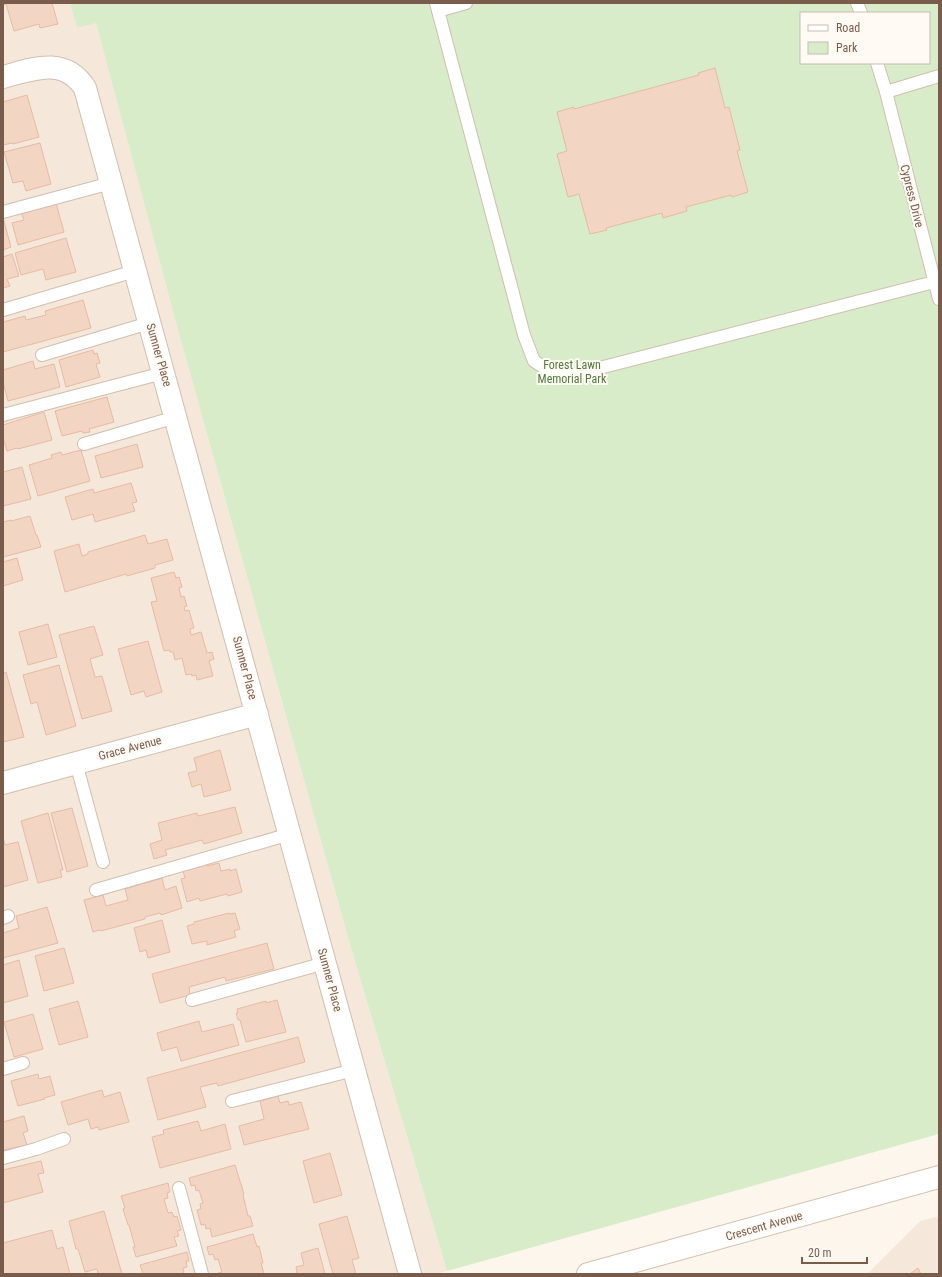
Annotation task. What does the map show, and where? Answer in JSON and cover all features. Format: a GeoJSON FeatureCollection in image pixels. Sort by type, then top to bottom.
{"type":"FeatureCollection","features":[{"type":"Feature","properties":{"kind":"street","name":"Sumner Place"},"geometry":{"type":"LineString","coordinates":[[3,78],[40,67],[54,67],[66,70],[79,78],[85,88],[410,1274]]}},
{"type":"Feature","properties":{"kind":"street","name":"Grace Avenue"},"geometry":{"type":"LineString","coordinates":[[3,783],[257,714]]}},
{"type":"Feature","properties":{"kind":"street","name":"Crescent Avenue"},"geometry":{"type":"LineString","coordinates":[[588,1274],[638,1268],[939,1177]]}},
{"type":"Feature","properties":{"kind":"lane"},"geometry":{"type":"LineString","coordinates":[[466,3],[437,7],[524,335],[534,361],[551,372],[576,374],[934,282]]}},
{"type":"Feature","properties":{"kind":"lane","name":"Cypress Drive"},"geometry":{"type":"LineString","coordinates":[[877,64],[886,92],[939,299]]}},
{"type":"Feature","properties":{"kind":"lane"},"geometry":{"type":"LineString","coordinates":[[886,92],[939,76]]}},
{"type":"Feature","properties":{"kind":"lane"},"geometry":{"type":"LineString","coordinates":[[3,212],[111,183]]}},
{"type":"Feature","properties":{"kind":"lane"},"geometry":{"type":"LineString","coordinates":[[3,310],[135,271]]}},
{"type":"Feature","properties":{"kind":"lane"},"geometry":{"type":"LineString","coordinates":[[42,355],[150,323]]}},
{"type":"Feature","properties":{"kind":"lane"},"geometry":{"type":"LineString","coordinates":[[3,415],[163,373]]}},
{"type":"Feature","properties":{"kind":"lane"},"geometry":{"type":"LineString","coordinates":[[84,444],[176,417]]}},
{"type":"Feature","properties":{"kind":"lane"},"geometry":{"type":"LineString","coordinates":[[76,763],[103,862]]}},
{"type":"Feature","properties":{"kind":"lane"},"geometry":{"type":"LineString","coordinates":[[96,890],[290,834]]}},
{"type":"Feature","properties":{"kind":"lane"},"geometry":{"type":"LineString","coordinates":[[192,1000],[325,963]]}},
{"type":"Feature","properties":{"kind":"lane"},"geometry":{"type":"LineString","coordinates":[[3,1069],[24,1063]]}},
{"type":"Feature","properties":{"kind":"lane"},"geometry":{"type":"LineString","coordinates":[[232,1101],[354,1070]]}},
{"type":"Feature","properties":{"kind":"lane"},"geometry":{"type":"LineString","coordinates":[[3,1158],[36,1149],[64,1139]]}},
{"type":"Feature","properties":{"kind":"lane"},"geometry":{"type":"LineString","coordinates":[[179,1188],[202,1274]]}},
{"type":"Feature","properties":{"kind":"shaded area"},"geometry":{"type":"Polygon","coordinates":[[[3,3],[70,3],[77,28],[96,22],[179,334],[351,948],[447,1271],[437,1274],[3,1274],[3,3]]]}},
{"type":"Feature","properties":{"kind":"shaded area"},"geometry":{"type":"Polygon","coordinates":[[[939,1216],[939,1274],[867,1274],[920,1221],[939,1216]]]}},
{"type":"Feature","properties":{"kind":"green space","name":"Forest Lawn Memorial Park"},"geometry":{"type":"Polygon","coordinates":[[[70,3],[939,3],[939,1134],[447,1271],[351,948],[179,334],[96,23],[77,28],[70,3]]]}},
{"type":"Feature","properties":{"kind":"building"},"geometry":{"type":"Polygon","coordinates":[[[3,3],[52,3],[58,24],[40,28],[39,24],[14,31],[6,4],[3,5],[3,3]]]}},
{"type":"Feature","properties":{"kind":"building"},"geometry":{"type":"Polygon","coordinates":[[[715,68],[725,108],[729,107],[740,150],[737,151],[748,192],[686,207],[687,211],[663,218],[662,213],[606,228],[607,230],[590,234],[579,194],[568,197],[557,154],[567,151],[557,112],[574,107],[574,109],[699,75],[698,73],[715,68]]]}},
{"type":"Feature","properties":{"kind":"building"},"geometry":{"type":"Polygon","coordinates":[[[27,95],[39,137],[3,145],[3,102],[27,95]]]}},
{"type":"Feature","properties":{"kind":"building"},"geometry":{"type":"Polygon","coordinates":[[[40,143],[51,184],[26,191],[23,181],[13,183],[4,152],[40,143]]]}},
{"type":"Feature","properties":{"kind":"building"},"geometry":{"type":"Polygon","coordinates":[[[56,203],[64,232],[18,245],[12,223],[24,220],[21,212],[56,203]]]}},
{"type":"Feature","properties":{"kind":"building"},"geometry":{"type":"Polygon","coordinates":[[[3,218],[11,247],[3,250],[3,218]]]}},
{"type":"Feature","properties":{"kind":"building"},"geometry":{"type":"Polygon","coordinates":[[[66,238],[76,272],[46,280],[43,269],[21,275],[15,253],[66,238]]]}},
{"type":"Feature","properties":{"kind":"building"},"geometry":{"type":"Polygon","coordinates":[[[12,254],[19,276],[7,279],[10,286],[3,288],[3,257],[12,254]]]}},
{"type":"Feature","properties":{"kind":"building"},"geometry":{"type":"Polygon","coordinates":[[[83,300],[91,328],[3,352],[3,322],[25,316],[26,320],[46,315],[45,311],[83,300]]]}},
{"type":"Feature","properties":{"kind":"building"},"geometry":{"type":"Polygon","coordinates":[[[93,350],[94,354],[97,353],[100,363],[96,364],[100,377],[66,387],[59,360],[93,350]]]}},
{"type":"Feature","properties":{"kind":"building"},"geometry":{"type":"Polygon","coordinates":[[[33,361],[35,369],[54,364],[60,387],[8,401],[3,382],[3,370],[33,361]]]}},
{"type":"Feature","properties":{"kind":"building"},"geometry":{"type":"Polygon","coordinates":[[[107,397],[114,422],[89,429],[90,432],[83,433],[82,431],[62,436],[55,411],[107,397]]]}},
{"type":"Feature","properties":{"kind":"building"},"geometry":{"type":"Polygon","coordinates":[[[44,412],[52,440],[7,451],[3,438],[3,425],[44,412]]]}},
{"type":"Feature","properties":{"kind":"building"},"geometry":{"type":"Polygon","coordinates":[[[137,444],[143,467],[101,478],[95,456],[137,444]]]}},
{"type":"Feature","properties":{"kind":"building"},"geometry":{"type":"Polygon","coordinates":[[[81,450],[90,481],[38,496],[29,465],[52,458],[51,455],[61,452],[62,455],[81,450]]]}},
{"type":"Feature","properties":{"kind":"building"},"geometry":{"type":"Polygon","coordinates":[[[22,467],[31,499],[3,506],[3,472],[22,467]]]}},
{"type":"Feature","properties":{"kind":"building"},"geometry":{"type":"Polygon","coordinates":[[[131,483],[137,502],[132,503],[135,511],[95,522],[93,514],[72,520],[65,497],[93,489],[94,493],[131,483]]]}},
{"type":"Feature","properties":{"kind":"building"},"geometry":{"type":"Polygon","coordinates":[[[30,516],[41,547],[3,557],[3,522],[30,516]]]}},
{"type":"Feature","properties":{"kind":"building"},"geometry":{"type":"Polygon","coordinates":[[[145,535],[148,544],[167,539],[173,560],[155,565],[155,568],[127,576],[126,574],[65,592],[54,551],[79,544],[82,556],[88,554],[88,552],[145,535]]]}},
{"type":"Feature","properties":{"kind":"building"},"geometry":{"type":"Polygon","coordinates":[[[17,558],[23,580],[3,586],[3,562],[17,558]]]}},
{"type":"Feature","properties":{"kind":"building"},"geometry":{"type":"Polygon","coordinates":[[[174,572],[176,578],[179,577],[182,587],[179,588],[181,597],[184,596],[187,606],[184,607],[185,611],[189,610],[194,628],[190,629],[191,635],[201,632],[207,653],[212,652],[214,659],[209,661],[213,676],[197,680],[196,675],[186,675],[182,658],[175,660],[173,652],[170,652],[169,650],[164,651],[151,602],[157,601],[151,578],[174,572]]]}},
{"type":"Feature","properties":{"kind":"building"},"geometry":{"type":"Polygon","coordinates":[[[48,624],[57,657],[28,665],[19,632],[48,624]]]}},
{"type":"Feature","properties":{"kind":"building"},"geometry":{"type":"Polygon","coordinates":[[[94,626],[103,655],[90,659],[95,677],[102,676],[112,711],[82,719],[59,635],[94,626]]]}},
{"type":"Feature","properties":{"kind":"building"},"geometry":{"type":"Polygon","coordinates":[[[148,641],[162,692],[146,697],[144,691],[131,695],[118,649],[148,641]]]}},
{"type":"Feature","properties":{"kind":"building"},"geometry":{"type":"Polygon","coordinates":[[[59,665],[76,726],[46,735],[37,702],[31,704],[23,675],[59,665]]]}},
{"type":"Feature","properties":{"kind":"building"},"geometry":{"type":"Polygon","coordinates":[[[6,672],[24,737],[3,742],[3,673],[6,672]]]}},
{"type":"Feature","properties":{"kind":"building"},"geometry":{"type":"Polygon","coordinates":[[[220,750],[231,790],[204,797],[201,784],[192,787],[188,773],[197,771],[194,758],[220,750]]]}},
{"type":"Feature","properties":{"kind":"building"},"geometry":{"type":"Polygon","coordinates":[[[235,807],[242,833],[204,844],[202,840],[165,850],[167,855],[154,859],[150,844],[162,840],[158,823],[197,813],[198,816],[235,807]]]}},
{"type":"Feature","properties":{"kind":"building"},"geometry":{"type":"Polygon","coordinates":[[[72,808],[88,866],[67,872],[51,813],[72,808]]]}},
{"type":"Feature","properties":{"kind":"building"},"geometry":{"type":"Polygon","coordinates":[[[48,813],[63,870],[60,870],[62,877],[38,883],[21,821],[48,813]]]}},
{"type":"Feature","properties":{"kind":"building"},"geometry":{"type":"Polygon","coordinates":[[[3,837],[5,845],[18,842],[28,880],[3,887],[3,837]]]}},
{"type":"Feature","properties":{"kind":"building"},"geometry":{"type":"Polygon","coordinates":[[[219,863],[221,871],[236,869],[242,892],[200,901],[199,898],[187,902],[181,879],[185,878],[183,871],[206,864],[207,866],[219,863]]]}},
{"type":"Feature","properties":{"kind":"building"},"geometry":{"type":"Polygon","coordinates":[[[162,878],[165,890],[176,886],[182,908],[161,915],[160,913],[145,917],[145,919],[93,932],[84,900],[103,895],[106,906],[128,900],[125,889],[162,878]]]}},
{"type":"Feature","properties":{"kind":"building"},"geometry":{"type":"Polygon","coordinates":[[[47,907],[58,943],[3,958],[3,933],[19,928],[16,916],[47,907]]]}},
{"type":"Feature","properties":{"kind":"building"},"geometry":{"type":"Polygon","coordinates":[[[229,913],[235,913],[240,929],[234,931],[236,937],[207,945],[207,941],[192,944],[187,926],[194,924],[194,922],[229,913]]]}},
{"type":"Feature","properties":{"kind":"building"},"geometry":{"type":"Polygon","coordinates":[[[162,920],[170,952],[148,958],[146,950],[140,952],[134,928],[162,920]]]}},
{"type":"Feature","properties":{"kind":"building"},"geometry":{"type":"Polygon","coordinates":[[[267,943],[274,969],[226,981],[225,977],[189,987],[190,995],[160,1003],[152,974],[267,943]]]}},
{"type":"Feature","properties":{"kind":"building"},"geometry":{"type":"Polygon","coordinates":[[[64,948],[74,983],[44,991],[35,956],[64,948]]]}},
{"type":"Feature","properties":{"kind":"building"},"geometry":{"type":"Polygon","coordinates":[[[19,960],[28,996],[3,1003],[3,965],[19,960]]]}},
{"type":"Feature","properties":{"kind":"building"},"geometry":{"type":"Polygon","coordinates":[[[277,1000],[286,1032],[246,1042],[240,1020],[238,1020],[236,1013],[238,1013],[237,1009],[266,1001],[266,1003],[277,1000]]]}},
{"type":"Feature","properties":{"kind":"building"},"geometry":{"type":"Polygon","coordinates":[[[78,1001],[88,1037],[59,1045],[49,1009],[78,1001]]]}},
{"type":"Feature","properties":{"kind":"building"},"geometry":{"type":"Polygon","coordinates":[[[33,1014],[43,1049],[14,1057],[4,1022],[33,1014]]]}},
{"type":"Feature","properties":{"kind":"building"},"geometry":{"type":"Polygon","coordinates":[[[199,1021],[202,1032],[233,1024],[239,1045],[181,1061],[177,1047],[162,1051],[157,1033],[199,1021]]]}},
{"type":"Feature","properties":{"kind":"building"},"geometry":{"type":"Polygon","coordinates":[[[298,1037],[305,1062],[218,1086],[217,1083],[200,1087],[206,1107],[158,1120],[147,1078],[298,1037]]]}},
{"type":"Feature","properties":{"kind":"building"},"geometry":{"type":"Polygon","coordinates":[[[38,1074],[39,1079],[50,1076],[55,1095],[18,1106],[11,1081],[38,1074]]]}},
{"type":"Feature","properties":{"kind":"building"},"geometry":{"type":"Polygon","coordinates":[[[102,1090],[104,1097],[120,1092],[129,1122],[99,1130],[98,1127],[91,1129],[88,1119],[68,1125],[61,1102],[102,1090]]]}},
{"type":"Feature","properties":{"kind":"building"},"geometry":{"type":"Polygon","coordinates":[[[278,1096],[280,1103],[288,1101],[289,1105],[301,1102],[309,1129],[244,1145],[239,1126],[264,1119],[260,1101],[278,1096]]]}},
{"type":"Feature","properties":{"kind":"building"},"geometry":{"type":"Polygon","coordinates":[[[24,1116],[28,1131],[23,1133],[27,1145],[3,1150],[3,1122],[24,1116]]]}},
{"type":"Feature","properties":{"kind":"building"},"geometry":{"type":"Polygon","coordinates":[[[198,1121],[201,1131],[225,1124],[231,1149],[160,1168],[152,1137],[164,1134],[163,1130],[198,1121]]]}},
{"type":"Feature","properties":{"kind":"building"},"geometry":{"type":"Polygon","coordinates":[[[330,1153],[342,1195],[314,1203],[303,1161],[330,1153]]]}},
{"type":"Feature","properties":{"kind":"building"},"geometry":{"type":"Polygon","coordinates":[[[41,1161],[44,1173],[38,1174],[43,1192],[3,1203],[3,1170],[41,1161]]]}},
{"type":"Feature","properties":{"kind":"building"},"geometry":{"type":"Polygon","coordinates":[[[235,1165],[244,1194],[248,1216],[250,1216],[253,1226],[212,1237],[210,1228],[206,1229],[205,1224],[201,1225],[197,1210],[201,1209],[200,1204],[203,1203],[199,1190],[196,1191],[195,1185],[191,1186],[189,1178],[235,1165]]]}},
{"type":"Feature","properties":{"kind":"building"},"geometry":{"type":"Polygon","coordinates":[[[168,1183],[170,1192],[167,1193],[168,1198],[164,1199],[168,1213],[172,1212],[174,1217],[177,1216],[181,1230],[177,1231],[179,1236],[174,1237],[177,1246],[136,1257],[133,1247],[135,1247],[123,1209],[125,1208],[121,1196],[168,1183]]]}},
{"type":"Feature","properties":{"kind":"building"},"geometry":{"type":"Polygon","coordinates":[[[104,1211],[122,1274],[98,1274],[97,1269],[85,1272],[78,1249],[76,1249],[69,1221],[104,1211]]]}},
{"type":"Feature","properties":{"kind":"building"},"geometry":{"type":"Polygon","coordinates":[[[347,1216],[359,1258],[352,1260],[356,1274],[333,1274],[319,1224],[347,1216]]]}},
{"type":"Feature","properties":{"kind":"building"},"geometry":{"type":"Polygon","coordinates":[[[52,1230],[57,1249],[63,1247],[70,1274],[3,1274],[3,1243],[52,1230]]]}},
{"type":"Feature","properties":{"kind":"building"},"geometry":{"type":"Polygon","coordinates":[[[253,1234],[257,1247],[259,1246],[264,1274],[218,1274],[222,1272],[218,1259],[215,1260],[213,1254],[209,1255],[207,1247],[253,1234]]]}},
{"type":"Feature","properties":{"kind":"building"},"geometry":{"type":"Polygon","coordinates":[[[318,1248],[325,1274],[292,1274],[297,1273],[296,1267],[304,1265],[301,1253],[318,1248]]]}},
{"type":"Feature","properties":{"kind":"building"},"geometry":{"type":"Polygon","coordinates":[[[187,1252],[189,1261],[186,1261],[187,1267],[183,1268],[184,1274],[143,1274],[140,1265],[187,1252]]]}},
{"type":"Feature","properties":{"kind":"building"},"geometry":{"type":"Polygon","coordinates":[[[918,1268],[921,1274],[910,1274],[918,1268]]]}}]}
